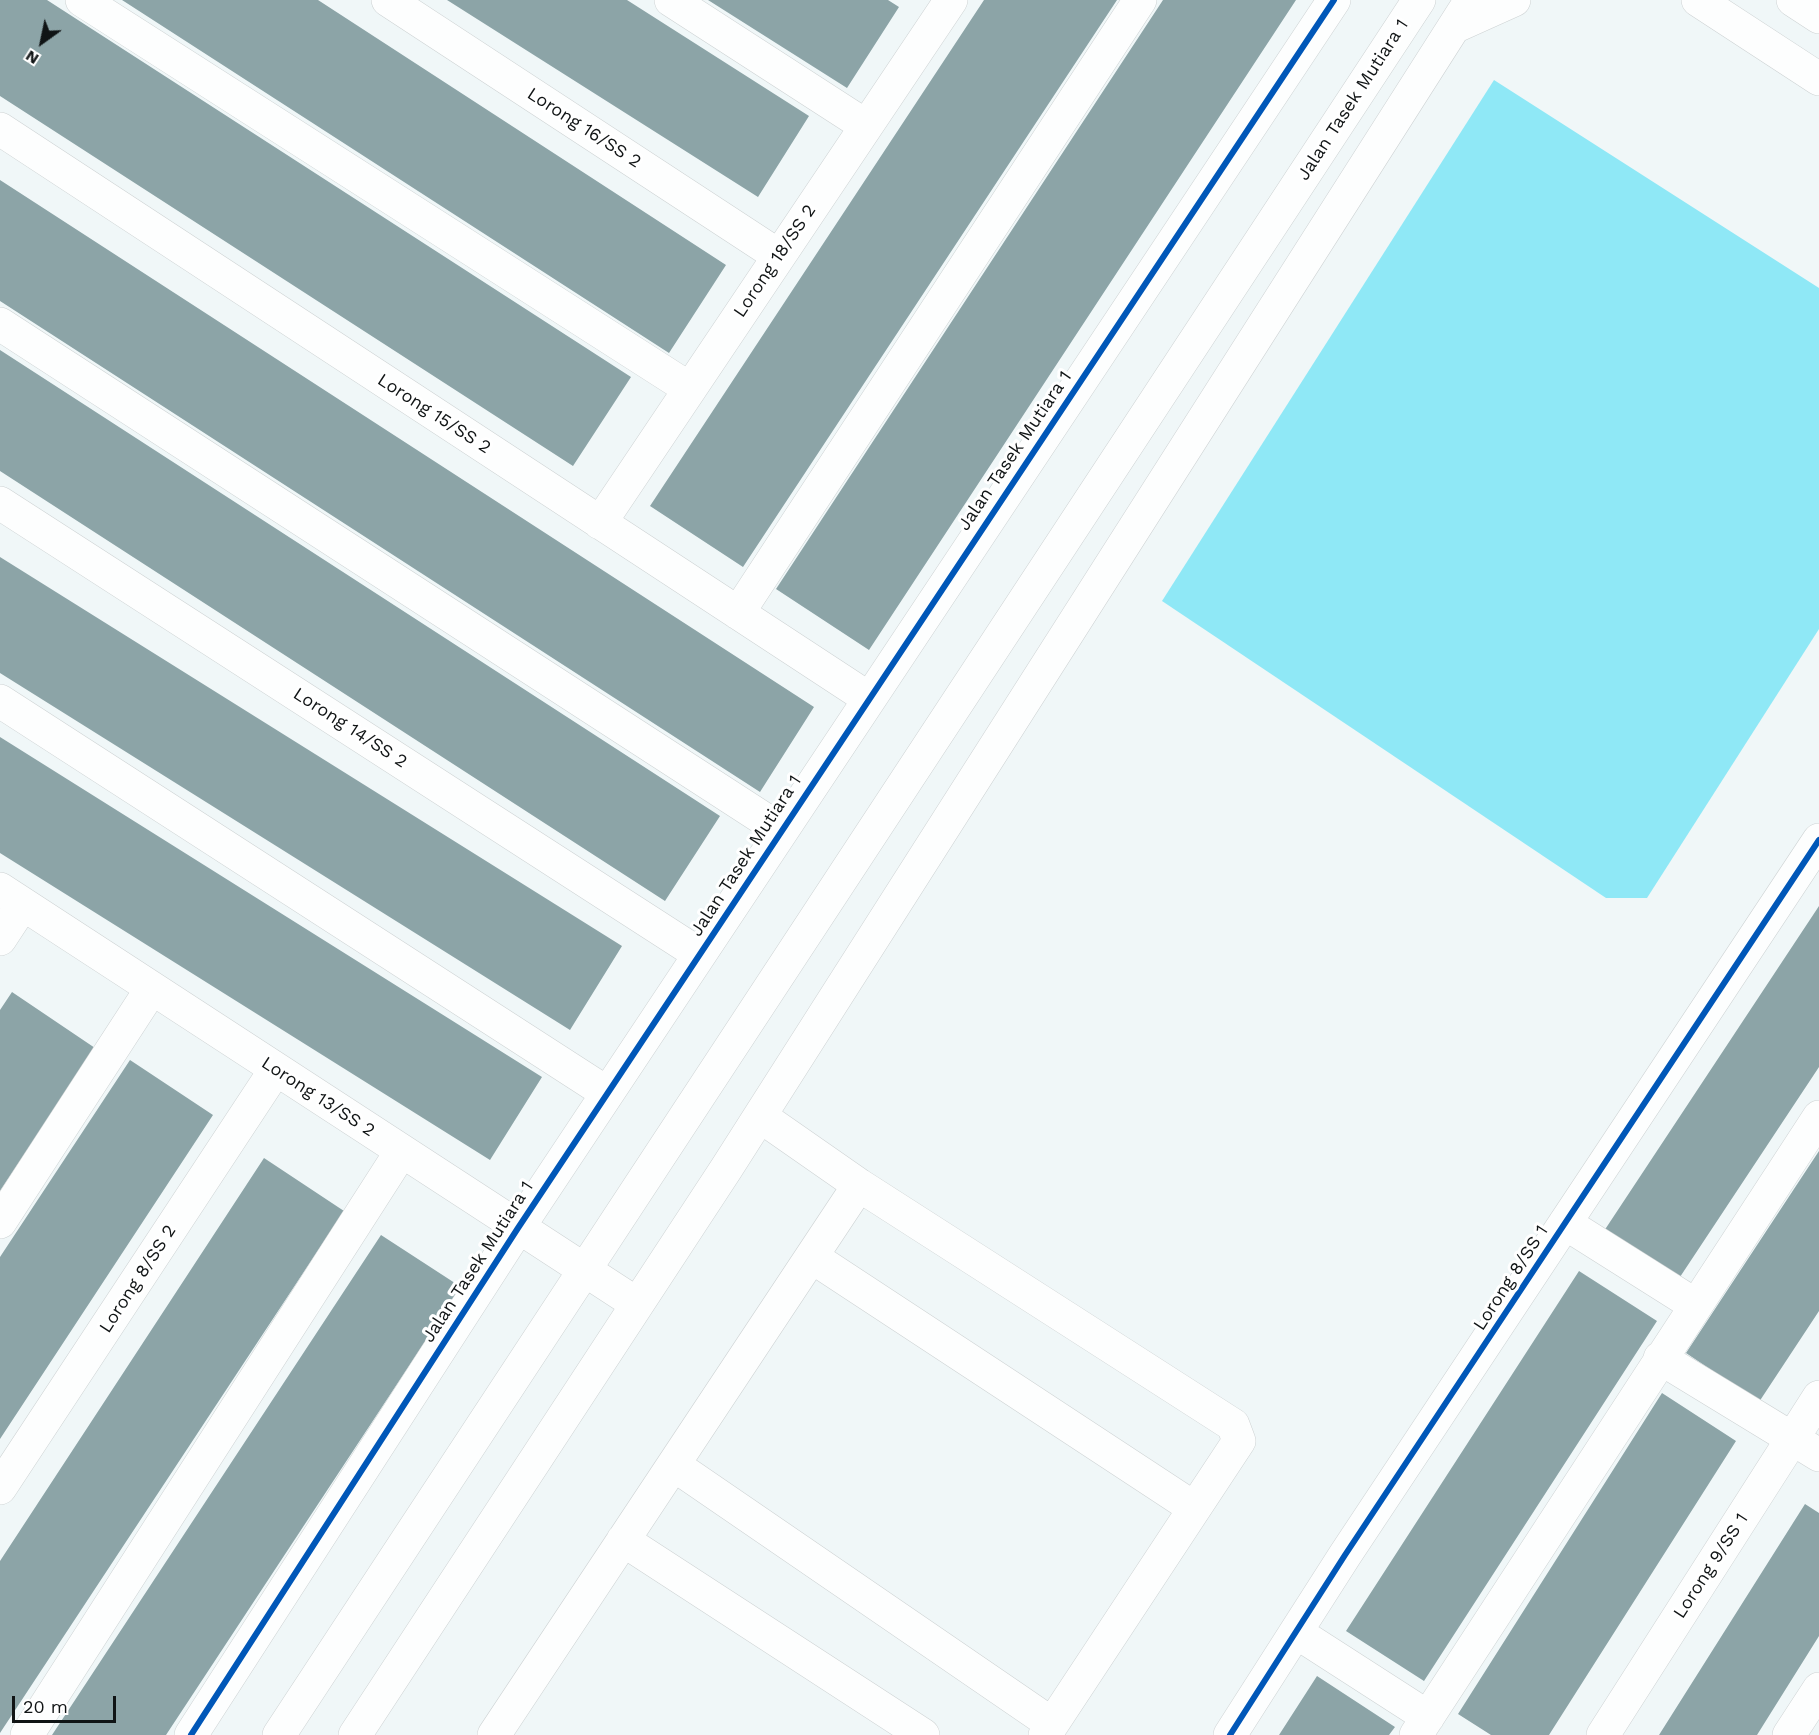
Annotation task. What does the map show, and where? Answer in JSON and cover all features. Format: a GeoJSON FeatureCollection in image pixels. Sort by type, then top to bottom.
{"type":"FeatureCollection","features":[{"type":"Feature","properties":{"kind":"street"},"geometry":{"type":"LineString","coordinates":[[82,0],[690,389]]}},
{"type":"Feature","properties":{"kind":"street","name":"Lorong 16/SS 2"},"geometry":{"type":"LineString","coordinates":[[388,0],[779,256]]}},
{"type":"Feature","properties":{"kind":"street"},"geometry":{"type":"LineString","coordinates":[[670,0],[866,126]]}},
{"type":"Feature","properties":{"kind":"street","name":"Lorong 18/SS 2"},"geometry":{"type":"LineString","coordinates":[[600,523],[951,0]]}},
{"type":"Feature","properties":{"kind":"street"},"geometry":{"type":"LineString","coordinates":[[738,613],[1140,0]]}},
{"type":"Feature","properties":{"kind":"street","name":"Jalan Tasek Mutiara 1"},"geometry":{"type":"LineString","coordinates":[[191,1735],[518,1228],[868,698],[1334,0]]}},
{"type":"Feature","properties":{"kind":"street"},"geometry":{"type":"LineString","coordinates":[[355,1735],[760,1116],[1471,0]]}},
{"type":"Feature","properties":{"kind":"street"},"geometry":{"type":"LineString","coordinates":[[1454,27],[1514,0]]}},
{"type":"Feature","properties":{"kind":"street"},"geometry":{"type":"LineString","coordinates":[[1698,0],[1819,79]]}},
{"type":"Feature","properties":{"kind":"street"},"geometry":{"type":"LineString","coordinates":[[1793,0],[1819,17]]}},
{"type":"Feature","properties":{"kind":"street","name":"Jalan Tasek Mutiara 1"},"geometry":{"type":"LineString","coordinates":[[279,1735],[587,1270],[1418,1]]}},
{"type":"Feature","properties":{"kind":"street","name":"Lorong 15/SS 2"},"geometry":{"type":"LineString","coordinates":[[0,129],[868,698]]}},
{"type":"Feature","properties":{"kind":"street"},"geometry":{"type":"LineString","coordinates":[[0,324],[781,830]]}},
{"type":"Feature","properties":{"kind":"street","name":"Lorong 14/SS 2"},"geometry":{"type":"LineString","coordinates":[[0,503],[699,954]]}},
{"type":"Feature","properties":{"kind":"street"},"geometry":{"type":"LineString","coordinates":[[0,701],[607,1093]]}},
{"type":"Feature","properties":{"kind":"street","name":"Lorong 8/SS 1"},"geometry":{"type":"LineString","coordinates":[[1230,1735],[1819,840]]}},
{"type":"Feature","properties":{"kind":"street"},"geometry":{"type":"LineString","coordinates":[[0,939],[11,897]]}},
{"type":"Feature","properties":{"kind":"street","name":"Lorong 13/SS 2"},"geometry":{"type":"LineString","coordinates":[[11,897],[637,1304]]}},
{"type":"Feature","properties":{"kind":"street"},"geometry":{"type":"LineString","coordinates":[[0,1222],[152,988]]}},
{"type":"Feature","properties":{"kind":"street","name":"Lorong 8/SS 2"},"geometry":{"type":"LineString","coordinates":[[0,1488],[276,1070]]}},
{"type":"Feature","properties":{"kind":"street"},"geometry":{"type":"LineString","coordinates":[[674,1465],[1048,1730],[1239,1441],[1233,1425],[859,1185],[760,1116]]}},
{"type":"Feature","properties":{"kind":"street"},"geometry":{"type":"LineString","coordinates":[[1296,1632],[1422,1726],[1819,1117]]}},
{"type":"Feature","properties":{"kind":"street"},"geometry":{"type":"LineString","coordinates":[[27,1735],[401,1152]]}},
{"type":"Feature","properties":{"kind":"street"},"geometry":{"type":"LineString","coordinates":[[494,1735],[859,1185]]}},
{"type":"Feature","properties":{"kind":"street"},"geometry":{"type":"LineString","coordinates":[[1565,1223],[1695,1305]]}},
{"type":"Feature","properties":{"kind":"street"},"geometry":{"type":"LineString","coordinates":[[812,1257],[1194,1508]]}},
{"type":"Feature","properties":{"kind":"street"},"geometry":{"type":"LineString","coordinates":[[1660,1358],[1805,1447]]}},
{"type":"Feature","properties":{"kind":"street","name":"Lorong 9/SS 1"},"geometry":{"type":"LineString","coordinates":[[1603,1735],[1805,1447],[1819,1397]]}},
{"type":"Feature","properties":{"kind":"street"},"geometry":{"type":"LineString","coordinates":[[623,1540],[923,1735]]}},
{"type":"Feature","properties":{"kind":"street"},"geometry":{"type":"LineString","coordinates":[[1789,1735],[1819,1689]]}},
{"type":"Feature","properties":{"kind":"water"},"geometry":{"type":"Polygon","coordinates":[[[1494,80],[1819,288],[1819,629],[1647,898],[1606,898],[1162,601],[1494,80]]]}},
{"type":"Feature","properties":{"kind":"building"},"geometry":{"type":"Polygon","coordinates":[[[0,0],[47,0],[631,377],[573,466],[0,96],[0,0]]]}},
{"type":"Feature","properties":{"kind":"building"},"geometry":{"type":"Polygon","coordinates":[[[122,0],[318,0],[726,265],[669,353],[122,0]]]}},
{"type":"Feature","properties":{"kind":"building"},"geometry":{"type":"Polygon","coordinates":[[[447,0],[627,0],[809,116],[758,197],[447,0]]]}},
{"type":"Feature","properties":{"kind":"building"},"geometry":{"type":"Polygon","coordinates":[[[708,0],[888,0],[899,7],[847,88],[708,0]]]}},
{"type":"Feature","properties":{"kind":"building"},"geometry":{"type":"Polygon","coordinates":[[[984,0],[1117,0],[743,567],[650,506],[984,0]]]}},
{"type":"Feature","properties":{"kind":"building"},"geometry":{"type":"Polygon","coordinates":[[[1163,0],[1296,0],[869,650],[776,589],[1163,0]]]}},
{"type":"Feature","properties":{"kind":"building"},"geometry":{"type":"Polygon","coordinates":[[[0,180],[814,707],[760,792],[0,301],[0,180]]]}},
{"type":"Feature","properties":{"kind":"building"},"geometry":{"type":"Polygon","coordinates":[[[0,350],[720,816],[665,901],[0,471],[0,350]]]}},
{"type":"Feature","properties":{"kind":"building"},"geometry":{"type":"Polygon","coordinates":[[[0,557],[622,946],[570,1030],[0,673],[0,557]]]}},
{"type":"Feature","properties":{"kind":"building"},"geometry":{"type":"Polygon","coordinates":[[[0,737],[542,1077],[490,1160],[0,853],[0,737]]]}},
{"type":"Feature","properties":{"kind":"building"},"geometry":{"type":"Polygon","coordinates":[[[1819,906],[1819,1067],[1678,1280],[1604,1231],[1819,906]]]}},
{"type":"Feature","properties":{"kind":"building"},"geometry":{"type":"Polygon","coordinates":[[[12,992],[95,1048],[0,1191],[0,1010],[12,992]]]}},
{"type":"Feature","properties":{"kind":"building"},"geometry":{"type":"Polygon","coordinates":[[[130,1060],[213,1115],[0,1439],[0,1257],[130,1060]]]}},
{"type":"Feature","properties":{"kind":"building"},"geometry":{"type":"Polygon","coordinates":[[[1819,1151],[1819,1311],[1759,1402],[1686,1353],[1819,1151]]]}},
{"type":"Feature","properties":{"kind":"building"},"geometry":{"type":"Polygon","coordinates":[[[264,1158],[344,1211],[0,1733],[0,1561],[264,1158]]]}},
{"type":"Feature","properties":{"kind":"building"},"geometry":{"type":"Polygon","coordinates":[[[381,1235],[461,1287],[166,1735],[52,1735],[381,1235]]]}},
{"type":"Feature","properties":{"kind":"building"},"geometry":{"type":"Polygon","coordinates":[[[1579,1271],[1657,1321],[1424,1681],[1346,1631],[1579,1271]]]}},
{"type":"Feature","properties":{"kind":"building"},"geometry":{"type":"Polygon","coordinates":[[[1662,1393],[1736,1441],[1549,1735],[1491,1735],[1458,1714],[1662,1393]]]}},
{"type":"Feature","properties":{"kind":"building"},"geometry":{"type":"Polygon","coordinates":[[[1805,1504],[1819,1513],[1819,1636],[1757,1735],[1659,1735],[1805,1504]]]}},
{"type":"Feature","properties":{"kind":"building"},"geometry":{"type":"Polygon","coordinates":[[[1317,1676],[1395,1727],[1389,1735],[1279,1735],[1317,1676]]]}},
{"type":"Feature","properties":{"kind":"cycle path"},"geometry":{"type":"LineString","coordinates":[[191,1735],[518,1228],[1334,0]]}},
{"type":"Feature","properties":{"kind":"cycle path"},"geometry":{"type":"LineString","coordinates":[[1230,1735],[1345,1555],[1819,840]]}}]}
